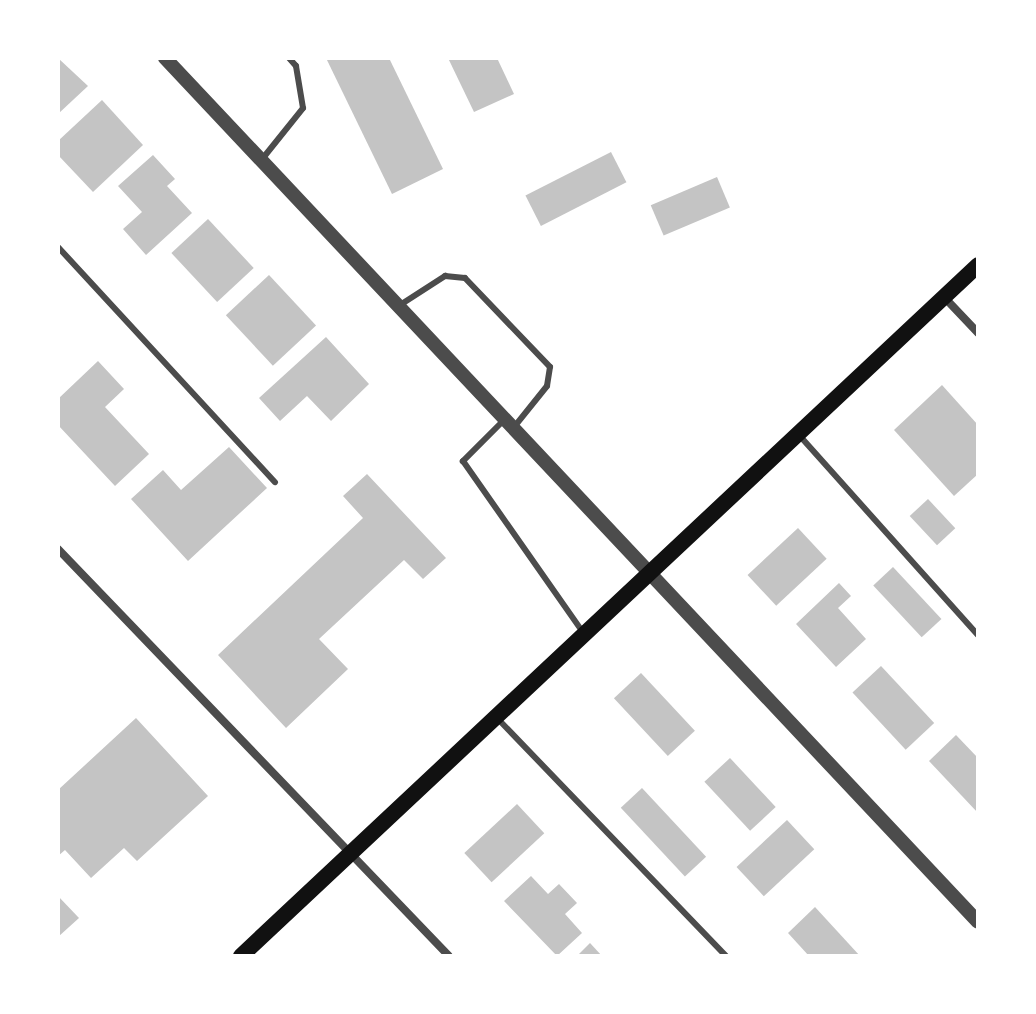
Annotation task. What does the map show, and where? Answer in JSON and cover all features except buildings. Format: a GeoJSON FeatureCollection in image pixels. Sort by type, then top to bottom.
{"type":"FeatureCollection","features":[{"type":"Feature","properties":{"kind":"main road"},"geometry":{"type":"LineString","coordinates":[[241,956],[978,265]]}},
{"type":"Feature","properties":{"kind":"street"},"geometry":{"type":"LineString","coordinates":[[165,58],[647,575],[978,922]]}},
{"type":"Feature","properties":{"kind":"street"},"geometry":{"type":"LineString","coordinates":[[944,297],[978,333]]}},
{"type":"Feature","properties":{"kind":"street"},"geometry":{"type":"LineString","coordinates":[[58,549],[449,956]]}},
{"type":"Feature","properties":{"kind":"lane"},"geometry":{"type":"LineString","coordinates":[[260,161],[303,108],[296,66],[289,58]]}},
{"type":"Feature","properties":{"kind":"lane"},"geometry":{"type":"LineString","coordinates":[[58,247],[275,482]]}},
{"type":"Feature","properties":{"kind":"lane"},"geometry":{"type":"LineString","coordinates":[[397,307],[445,276],[465,278],[550,367],[547,386],[507,426],[463,461],[585,634]]}},
{"type":"Feature","properties":{"kind":"lane"},"geometry":{"type":"LineString","coordinates":[[798,434],[978,635]]}},
{"type":"Feature","properties":{"kind":"lane"},"geometry":{"type":"LineString","coordinates":[[496,717],[726,956]]}}]}
